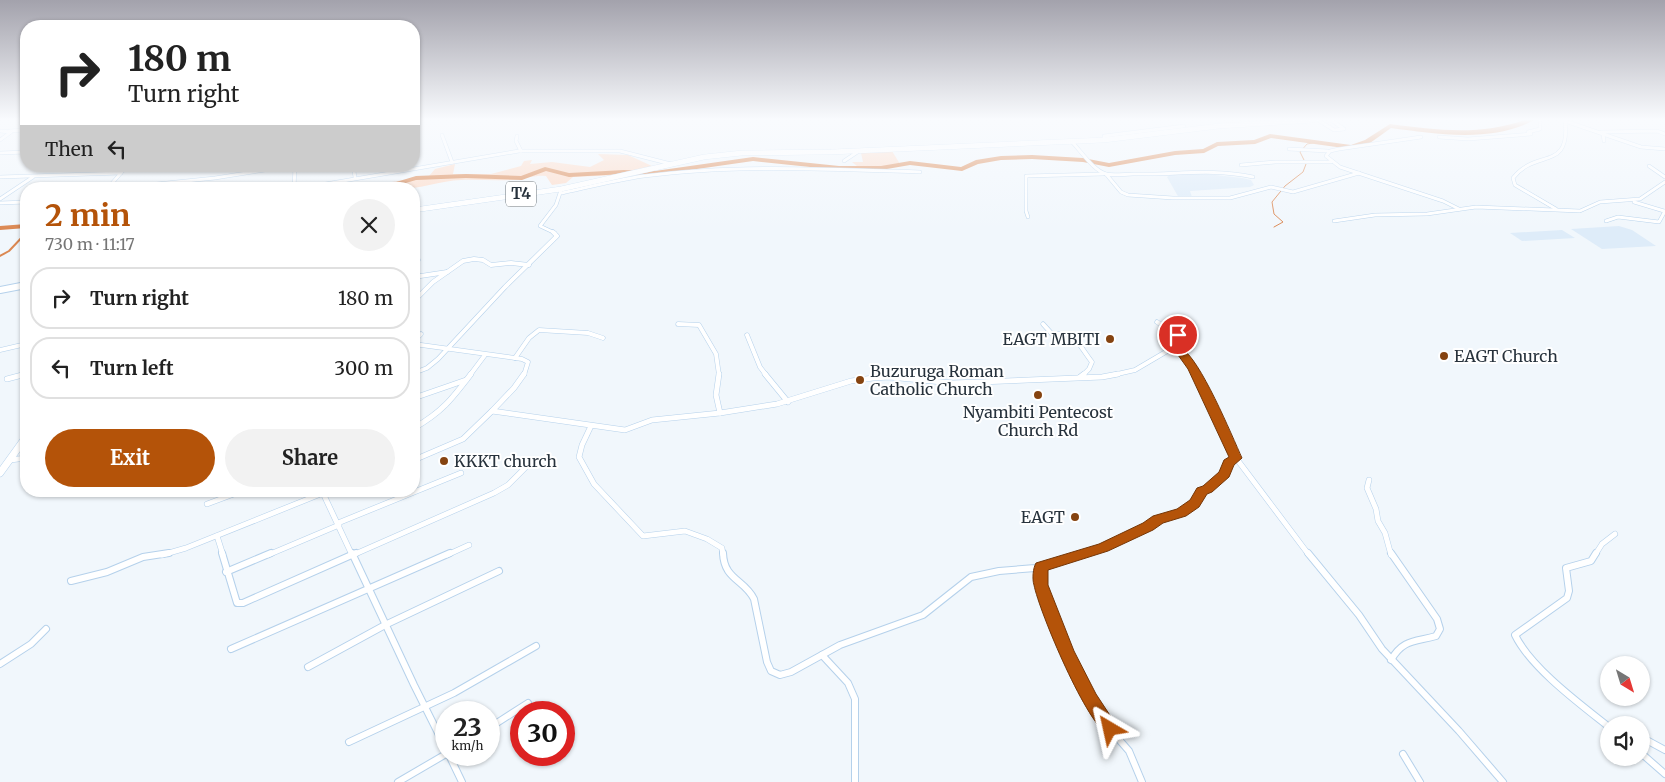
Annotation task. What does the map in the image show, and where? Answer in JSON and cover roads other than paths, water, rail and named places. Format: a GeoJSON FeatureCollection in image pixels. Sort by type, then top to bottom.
{"type":"FeatureCollection","features":[{"type":"Feature","properties":{"kind":"highway","name":"T4"},"geometry":{"type":"LineString","coordinates":[[420,209],[561,191],[709,156]]}},
{"type":"Feature","properties":{"kind":"highway"},"geometry":{"type":"LineString","coordinates":[[0,290],[20,286]]}},
{"type":"Feature","properties":{"kind":"main road"},"geometry":{"type":"LineString","coordinates":[[0,473],[20,446]]}},
{"type":"Feature","properties":{"kind":"street"},"geometry":{"type":"LineString","coordinates":[[450,156],[452,162]]}},
{"type":"Feature","properties":{"kind":"street"},"geometry":{"type":"LineString","coordinates":[[420,167],[487,156]]}},
{"type":"Feature","properties":{"kind":"street"},"geometry":{"type":"LineString","coordinates":[[642,156],[671,164]]}},
{"type":"Feature","properties":{"kind":"street"},"geometry":{"type":"LineString","coordinates":[[844,161],[851,156]]}},
{"type":"Feature","properties":{"kind":"street"},"geometry":{"type":"LineString","coordinates":[[1087,156],[1121,192],[1128,195],[1210,199],[1230,198],[1271,187],[1298,191],[1359,174]]}},
{"type":"Feature","properties":{"kind":"street"},"geometry":{"type":"LineString","coordinates":[[1326,156],[1331,162]]}},
{"type":"Feature","properties":{"kind":"street"},"geometry":{"type":"LineString","coordinates":[[1555,156],[1524,168],[1513,178],[1515,185],[1557,210]]}},
{"type":"Feature","properties":{"kind":"street"},"geometry":{"type":"LineString","coordinates":[[1241,165],[1306,160],[1331,162],[1359,174],[1443,201],[1459,209]]}},
{"type":"Feature","properties":{"kind":"street"},"geometry":{"type":"LineString","coordinates":[[1649,166],[1665,177]]}},
{"type":"Feature","properties":{"kind":"street"},"geometry":{"type":"LineString","coordinates":[[420,371],[431,366],[500,292],[557,236],[554,232],[540,226],[550,215],[561,191],[636,177],[704,171],[790,168],[920,172]]}},
{"type":"Feature","properties":{"kind":"street"},"geometry":{"type":"LineString","coordinates":[[1028,218],[1026,211],[1026,176],[1162,175],[1210,171],[1231,172],[1252,177]]}},
{"type":"Feature","properties":{"kind":"street"},"geometry":{"type":"LineString","coordinates":[[0,177],[121,172]]}},
{"type":"Feature","properties":{"kind":"street"},"geometry":{"type":"LineString","coordinates":[[113,182],[121,172]]}},
{"type":"Feature","properties":{"kind":"street"},"geometry":{"type":"LineString","coordinates":[[176,182],[252,172]]}},
{"type":"Feature","properties":{"kind":"street"},"geometry":{"type":"LineString","coordinates":[[354,172],[355,178]]}},
{"type":"Feature","properties":{"kind":"street"},"geometry":{"type":"LineString","coordinates":[[333,182],[391,172]]}},
{"type":"Feature","properties":{"kind":"street"},"geometry":{"type":"LineString","coordinates":[[25,182],[34,176]]}},
{"type":"Feature","properties":{"kind":"street"},"geometry":{"type":"LineString","coordinates":[[1334,221],[1375,216],[1427,214],[1476,207],[1580,211],[1596,203],[1643,198],[1665,182]]}},
{"type":"Feature","properties":{"kind":"street"},"geometry":{"type":"LineString","coordinates":[[0,199],[20,185]]}},
{"type":"Feature","properties":{"kind":"street"},"geometry":{"type":"LineString","coordinates":[[1606,221],[1618,217],[1662,221],[1664,211],[1629,200]]}},
{"type":"Feature","properties":{"kind":"street"},"geometry":{"type":"LineString","coordinates":[[0,203],[20,202]]}},
{"type":"Feature","properties":{"kind":"street"},"geometry":{"type":"LineString","coordinates":[[420,296],[433,282],[456,264],[469,259],[484,260],[491,265],[511,263],[529,265]]}},
{"type":"Feature","properties":{"kind":"street"},"geometry":{"type":"LineString","coordinates":[[420,276],[447,272]]}},
{"type":"Feature","properties":{"kind":"street"},"geometry":{"type":"LineString","coordinates":[[1158,322],[1180,337],[1175,349]]}},
{"type":"Feature","properties":{"kind":"street"},"geometry":{"type":"LineString","coordinates":[[678,324],[699,325],[711,343],[716,354],[719,374],[716,390],[720,413]]}},
{"type":"Feature","properties":{"kind":"street"},"geometry":{"type":"LineString","coordinates":[[1043,324],[1052,334],[1068,334],[1073,336],[1082,351],[1091,358],[1092,362],[1089,369],[1079,377]]}},
{"type":"Feature","properties":{"kind":"street"},"geometry":{"type":"LineString","coordinates":[[515,358],[537,331],[588,333],[603,338]]}},
{"type":"Feature","properties":{"kind":"street"},"geometry":{"type":"LineString","coordinates":[[747,335],[760,367],[788,402]]}},
{"type":"Feature","properties":{"kind":"street"},"geometry":{"type":"LineString","coordinates":[[420,344],[447,350],[525,360],[528,366],[516,385],[463,439],[420,457]]}},
{"type":"Feature","properties":{"kind":"street"},"geometry":{"type":"LineString","coordinates":[[0,350],[20,345]]}},
{"type":"Feature","properties":{"kind":"street"},"geometry":{"type":"LineString","coordinates":[[492,411],[625,430],[652,420],[720,413],[788,402],[851,381],[873,378],[889,377],[953,383],[1122,374],[1135,370],[1169,350],[1175,349],[1182,352],[1193,369],[1236,458],[1293,535],[1359,615],[1391,660],[1460,731],[1503,782]]}},
{"type":"Feature","properties":{"kind":"street"},"geometry":{"type":"LineString","coordinates":[[420,425],[433,417],[450,402],[486,354]]}},
{"type":"Feature","properties":{"kind":"street"},"geometry":{"type":"LineString","coordinates":[[7,379],[20,376]]}},
{"type":"Feature","properties":{"kind":"street"},"geometry":{"type":"LineString","coordinates":[[420,396],[466,380]]}},
{"type":"Feature","properties":{"kind":"street"},"geometry":{"type":"LineString","coordinates":[[591,426],[582,445],[579,457],[594,484],[640,534],[648,536],[685,531],[707,539],[722,548],[725,567],[734,580],[754,596],[760,615],[762,652],[766,664],[773,673],[780,675],[791,672],[822,655],[866,635],[923,614],[971,577],[1041,566],[1103,547],[1148,527],[1158,520],[1181,513],[1195,503],[1202,491],[1208,489],[1224,474],[1228,463],[1236,458]]}},
{"type":"Feature","properties":{"kind":"street"},"geometry":{"type":"LineString","coordinates":[[10,460],[20,459]]}},
{"type":"Feature","properties":{"kind":"street"},"geometry":{"type":"LineString","coordinates":[[216,536],[237,603],[243,603],[494,493],[508,485],[530,463]]}},
{"type":"Feature","properties":{"kind":"street"},"geometry":{"type":"LineString","coordinates":[[420,490],[461,473]]}},
{"type":"Feature","properties":{"kind":"street"},"geometry":{"type":"LineString","coordinates":[[1369,480],[1368,488],[1376,509],[1378,521],[1385,533],[1390,555],[1437,619],[1440,629],[1436,636],[1407,642],[1402,645],[1397,649],[1391,660]]}},
{"type":"Feature","properties":{"kind":"street"},"geometry":{"type":"LineString","coordinates":[[208,504],[226,497]]}},
{"type":"Feature","properties":{"kind":"street"},"geometry":{"type":"LineString","coordinates":[[70,581],[107,572],[143,557],[174,552],[313,497]]}},
{"type":"Feature","properties":{"kind":"street"},"geometry":{"type":"LineString","coordinates":[[325,497],[435,729]]}},
{"type":"Feature","properties":{"kind":"street"},"geometry":{"type":"LineString","coordinates":[[226,572],[403,497]]}},
{"type":"Feature","properties":{"kind":"street"},"geometry":{"type":"LineString","coordinates":[[1600,719],[1530,657],[1516,640],[1515,635],[1567,598],[1570,588],[1565,573],[1566,568],[1591,561],[1602,544],[1615,534]]}},
{"type":"Feature","properties":{"kind":"street"},"geometry":{"type":"LineString","coordinates":[[232,649],[469,545]]}},
{"type":"Feature","properties":{"kind":"street"},"geometry":{"type":"LineString","coordinates":[[1041,566],[1041,585],[1066,651],[1096,709],[1129,751],[1142,782]]}},
{"type":"Feature","properties":{"kind":"street"},"geometry":{"type":"LineString","coordinates":[[308,667],[386,625],[499,571]]}},
{"type":"Feature","properties":{"kind":"street"},"geometry":{"type":"LineString","coordinates":[[0,664],[32,644],[46,629]]}},
{"type":"Feature","properties":{"kind":"street"},"geometry":{"type":"LineString","coordinates":[[350,742],[454,693],[536,646]]}},
{"type":"Feature","properties":{"kind":"street"},"geometry":{"type":"LineString","coordinates":[[822,655],[848,683],[855,699],[855,782]]}},
{"type":"Feature","properties":{"kind":"street"},"geometry":{"type":"LineString","coordinates":[[1650,742],[1665,750]]}},
{"type":"Feature","properties":{"kind":"street"},"geometry":{"type":"LineString","coordinates":[[1403,754],[1420,782]]}},
{"type":"Feature","properties":{"kind":"street"},"geometry":{"type":"LineString","coordinates":[[1650,761],[1665,774]]}},
{"type":"Feature","properties":{"kind":"street"},"geometry":{"type":"LineString","coordinates":[[398,782],[435,762]]}},
{"type":"Feature","properties":{"kind":"street"},"geometry":{"type":"LineString","coordinates":[[454,766],[462,782]]}},
{"type":"Feature","properties":{"kind":"waterway"},"geometry":{"type":"LineString","coordinates":[[401,182],[416,178],[466,176],[522,178],[545,169],[569,175],[624,172],[655,173],[753,159],[839,168],[881,168],[910,163],[962,169],[976,162],[1001,158],[1032,157],[1083,160],[1109,165],[1156,156]]}},
{"type":"Feature","properties":{"kind":"waterway"},"geometry":{"type":"LineString","coordinates":[[1274,227],[1283,222],[1274,214],[1272,202],[1285,186],[1303,172],[1306,164],[1302,156]]}},
{"type":"Feature","properties":{"kind":"waterway"},"geometry":{"type":"LineString","coordinates":[[0,228],[20,226]]}},
{"type":"Feature","properties":{"kind":"waterway"},"geometry":{"type":"LineString","coordinates":[[0,256],[9,251],[20,239]]}},
{"type":"Feature","properties":{"kind":"place","name":"EAGT MBITI"},"geometry":{"type":"Point","coordinates":[1110,339]}},
{"type":"Feature","properties":{"kind":"place","name":"EAGT Church"},"geometry":{"type":"Point","coordinates":[1444,356]}},
{"type":"Feature","properties":{"kind":"place","name":"Buzuruga Roman Catholic Church"},"geometry":{"type":"Point","coordinates":[860,380]}},
{"type":"Feature","properties":{"kind":"place","name":"Nyambiti Pentecost Church Rd"},"geometry":{"type":"Point","coordinates":[1038,395]}},
{"type":"Feature","properties":{"kind":"place","name":"KKKT church"},"geometry":{"type":"Point","coordinates":[444,461]}},
{"type":"Feature","properties":{"kind":"place","name":"EAGT"},"geometry":{"type":"Point","coordinates":[1075,517]}}]}
